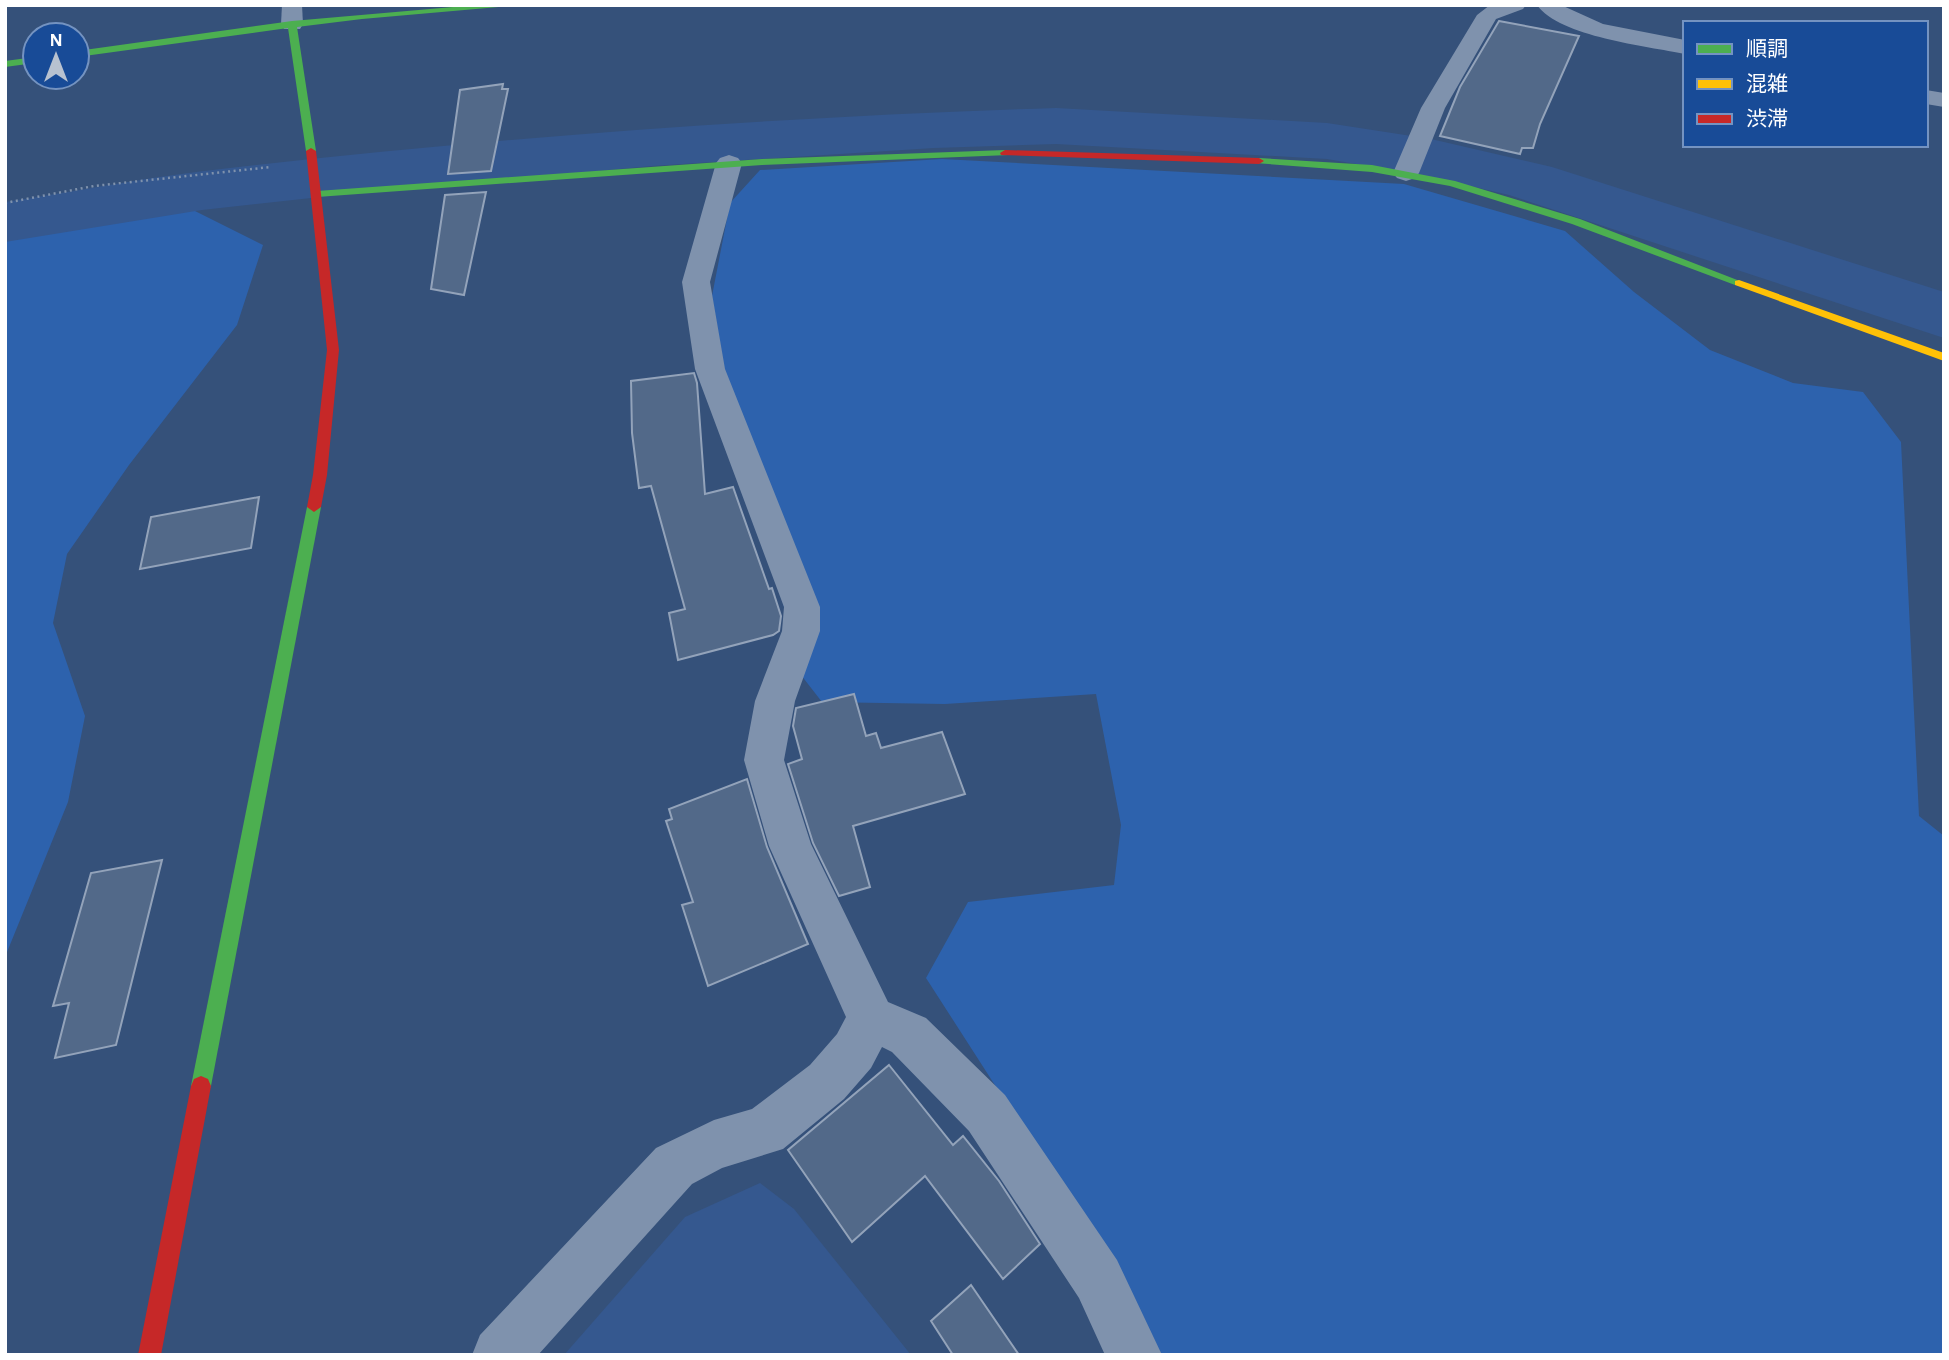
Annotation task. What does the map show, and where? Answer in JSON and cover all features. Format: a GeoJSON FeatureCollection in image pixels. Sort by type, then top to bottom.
{"type":"FeatureCollection","features":[{"type":"Feature","properties":{"kind":"street"},"geometry":{"type":"LineString","coordinates":[[91,51],[292,15],[516,5]]}},
{"type":"Feature","properties":{"kind":"street"},"geometry":{"type":"LineString","coordinates":[[1410,162],[1433,108],[1488,15],[1501,8],[1516,5]]}},
{"type":"Feature","properties":{"kind":"street"},"geometry":{"type":"LineString","coordinates":[[1547,5],[1562,17],[1586,27],[1683,47]]}},
{"type":"Feature","properties":{"kind":"street"},"geometry":{"type":"LineString","coordinates":[[149,1355],[320,475],[333,350],[316,189],[292,15]]}},
{"type":"Feature","properties":{"kind":"street"},"geometry":{"type":"LineString","coordinates":[[316,189],[729,163],[998,151],[1137,154],[1327,165],[1410,162],[1469,189],[1564,218],[1944,357]]}},
{"type":"Feature","properties":{"kind":"street"},"geometry":{"type":"LineString","coordinates":[[729,163],[696,282],[710,369],[802,607],[801,631],[775,701],[764,760],[790,846],[871,1019],[909,1035],[987,1113],[1097,1279],[1135,1355]]}},
{"type":"Feature","properties":{"kind":"street"},"geometry":{"type":"LineString","coordinates":[[500,1355],[674,1166],[714,1145],[765,1131],[827,1082],[854,1051],[871,1019]]}},
{"type":"Feature","properties":{"kind":"path"},"geometry":{"type":"LineString","coordinates":[[5,203],[94,186],[246,170],[311,159]]}},
{"type":"Feature","properties":{"kind":"shaded area"},"geometry":{"type":"Polygon","coordinates":[[[942,159],[1404,184],[1565,231],[1634,292],[1710,350],[1793,383],[1863,392],[1901,442],[1919,816],[1944,836],[1944,1355],[1162,1355],[1094,1239],[926,978],[968,902],[1114,885],[1121,825],[1096,694],[945,704],[822,702],[801,675],[724,367],[712,296],[730,203],[760,170],[942,159]]]}},
{"type":"Feature","properties":{"kind":"shaded area"},"geometry":{"type":"Polygon","coordinates":[[[147,204],[189,208],[263,245],[237,325],[129,465],[67,554],[53,623],[85,716],[68,802],[5,957],[5,226],[147,204]]]}},
{"type":"Feature","properties":{"kind":"shaded area"},"geometry":{"type":"Polygon","coordinates":[[[760,1183],[794,1209],[911,1355],[564,1355],[685,1217],[760,1183]]]}},
{"type":"Feature","properties":{"kind":"building"},"geometry":{"type":"Polygon","coordinates":[[[1499,21],[1579,36],[1540,124],[1533,148],[1522,148],[1520,154],[1440,136],[1460,87],[1499,21]]]}},
{"type":"Feature","properties":{"kind":"building"},"geometry":{"type":"Polygon","coordinates":[[[503,84],[502,89],[508,89],[491,171],[448,174],[460,90],[503,84]]]}},
{"type":"Feature","properties":{"kind":"building"},"geometry":{"type":"Polygon","coordinates":[[[486,192],[464,295],[431,289],[445,195],[486,192]]]}},
{"type":"Feature","properties":{"kind":"building"},"geometry":{"type":"Polygon","coordinates":[[[694,373],[705,494],[733,487],[781,616],[779,631],[773,635],[678,660],[669,613],[685,609],[651,486],[639,488],[632,433],[631,381],[694,373]]]}},
{"type":"Feature","properties":{"kind":"building"},"geometry":{"type":"Polygon","coordinates":[[[259,497],[251,548],[140,569],[151,517],[259,497]]]}},
{"type":"Feature","properties":{"kind":"building"},"geometry":{"type":"Polygon","coordinates":[[[854,694],[866,736],[876,733],[881,748],[942,732],[965,794],[853,826],[870,887],[839,896],[813,843],[788,764],[802,759],[793,726],[796,708],[854,694]]]}},
{"type":"Feature","properties":{"kind":"building"},"geometry":{"type":"Polygon","coordinates":[[[747,779],[767,847],[808,944],[708,986],[682,905],[693,902],[666,821],[672,819],[669,809],[747,779]]]}},
{"type":"Feature","properties":{"kind":"building"},"geometry":{"type":"Polygon","coordinates":[[[162,860],[116,1045],[55,1058],[69,1003],[53,1006],[91,873],[162,860]]]}},
{"type":"Feature","properties":{"kind":"building"},"geometry":{"type":"Polygon","coordinates":[[[889,1065],[953,1145],[963,1136],[999,1181],[1040,1244],[1003,1279],[925,1176],[852,1242],[788,1150],[889,1065]]]}},
{"type":"Feature","properties":{"kind":"building"},"geometry":{"type":"Polygon","coordinates":[[[971,1285],[1019,1355],[953,1355],[931,1321],[971,1285]]]}},
{"type":"Feature","properties":{"kind":"waterway"},"geometry":{"type":"LineString","coordinates":[[5,222],[202,191],[357,174],[652,148],[934,130],[1056,126],[1327,141],[1431,158],[1529,181],[1944,316]]}},
{"type":"Feature","properties":{"kind":"traffic: fast"},"geometry":{"type":"LineString","coordinates":[[91,52],[362,16],[516,5]]}},
{"type":"Feature","properties":{"kind":"traffic: fast"},"geometry":{"type":"LineString","coordinates":[[292,24],[311,151]]}},
{"type":"Feature","properties":{"kind":"traffic: fast"},"geometry":{"type":"LineString","coordinates":[[5,64],[21,62]]}},
{"type":"Feature","properties":{"kind":"traffic: fast"},"geometry":{"type":"LineString","coordinates":[[317,194],[762,162],[1005,153]]}},
{"type":"Feature","properties":{"kind":"traffic: fast"},"geometry":{"type":"LineString","coordinates":[[1259,161],[1372,168],[1451,183],[1576,222],[1739,283]]}},
{"type":"Feature","properties":{"kind":"traffic: fast"},"geometry":{"type":"LineString","coordinates":[[201,1086],[314,507]]}},
{"type":"Feature","properties":{"kind":"traffic: slow"},"geometry":{"type":"LineString","coordinates":[[1739,283],[1944,357]]}},
{"type":"Feature","properties":{"kind":"traffic: jam"},"geometry":{"type":"LineString","coordinates":[[311,151],[333,350],[320,475],[314,507]]}},
{"type":"Feature","properties":{"kind":"traffic: jam"},"geometry":{"type":"LineString","coordinates":[[1005,153],[1259,161]]}},
{"type":"Feature","properties":{"kind":"traffic: jam"},"geometry":{"type":"LineString","coordinates":[[149,1355],[201,1086]]}}]}
